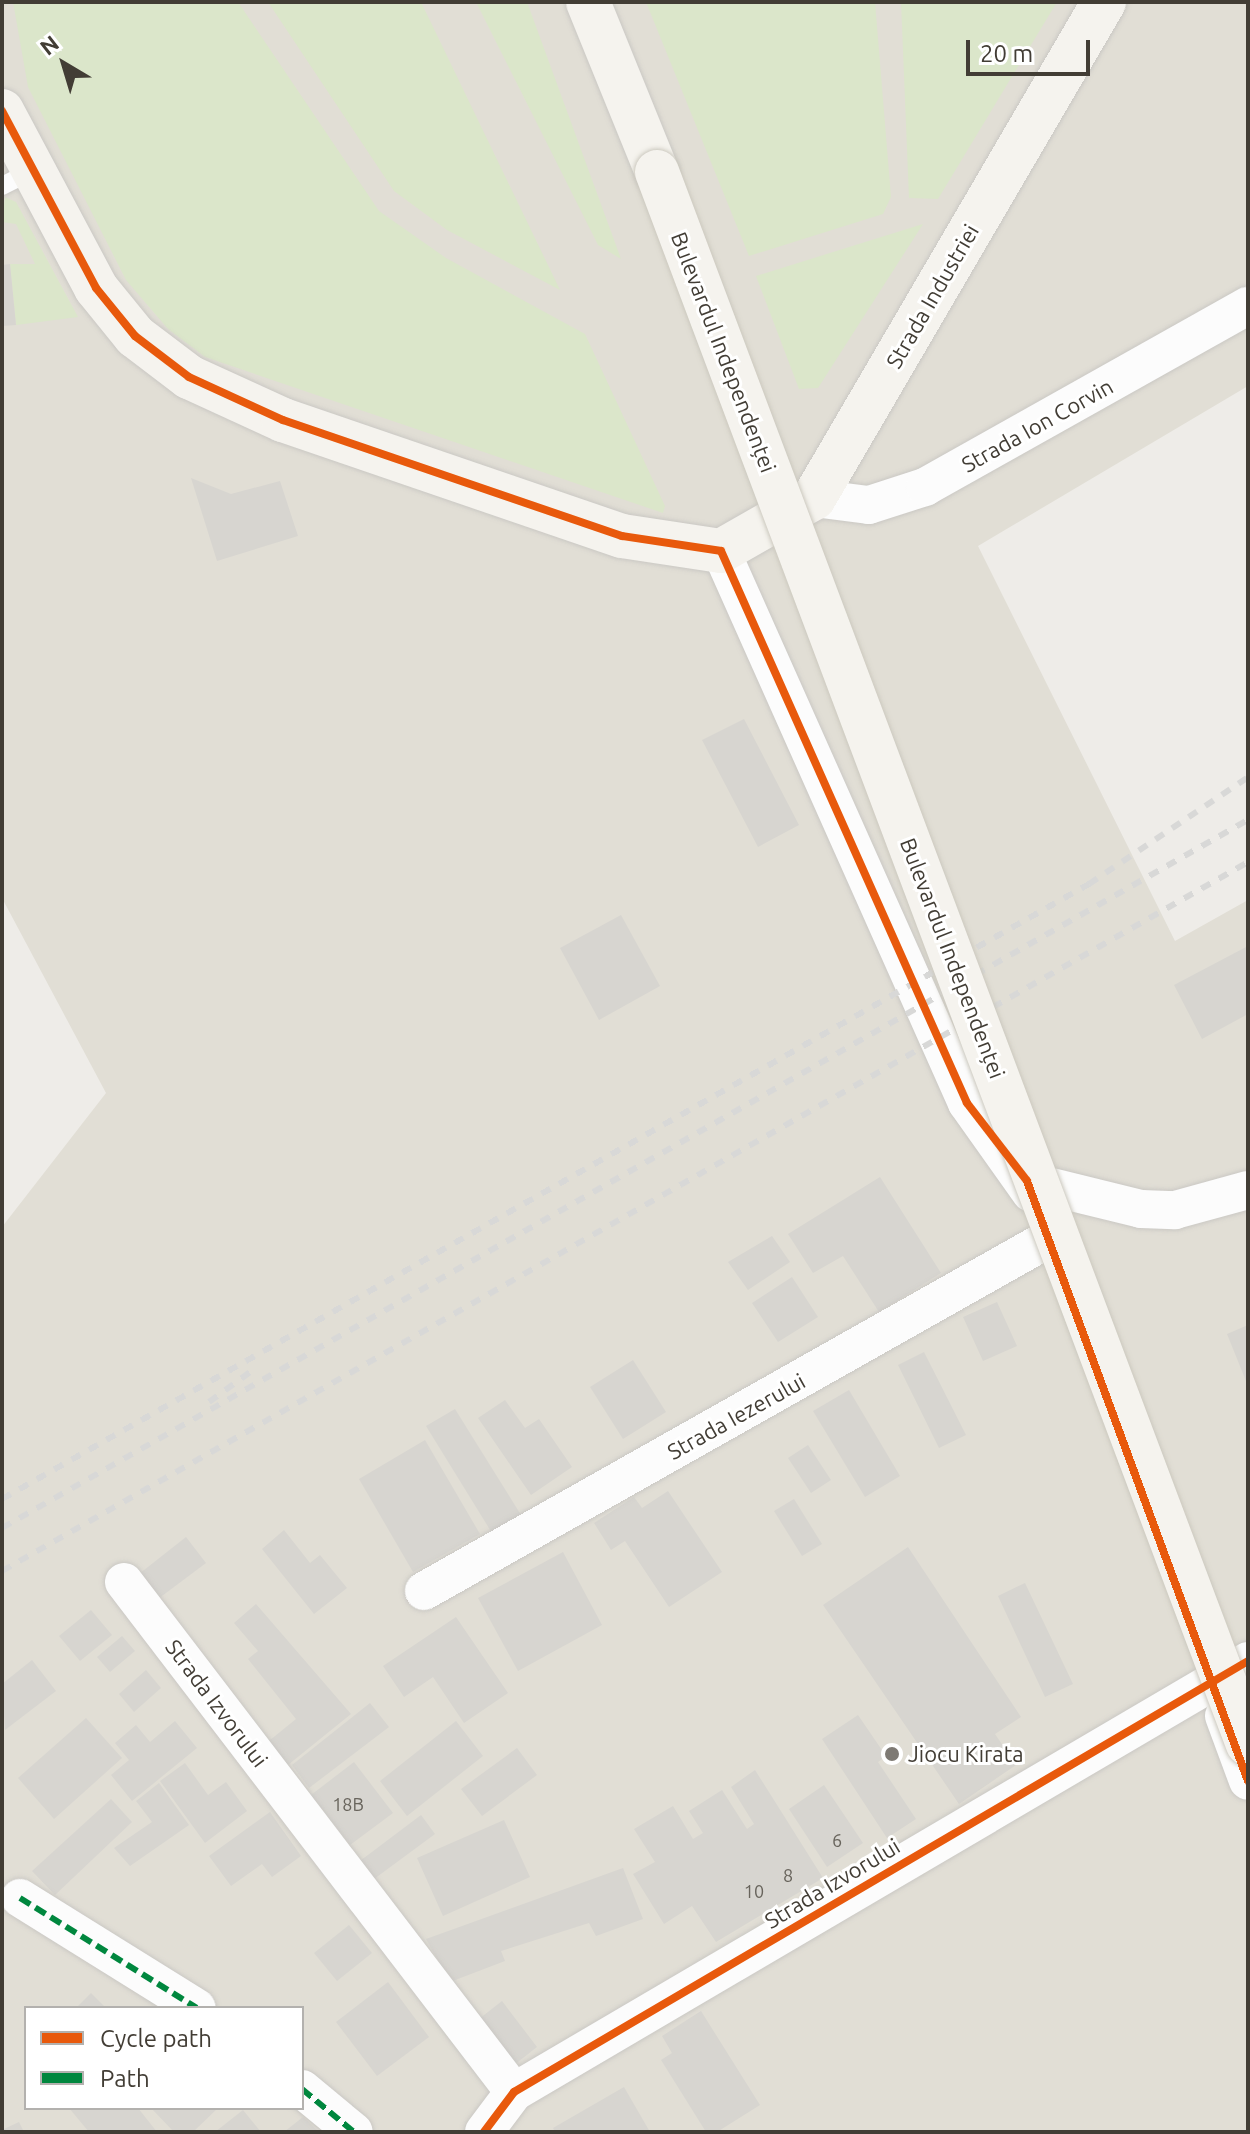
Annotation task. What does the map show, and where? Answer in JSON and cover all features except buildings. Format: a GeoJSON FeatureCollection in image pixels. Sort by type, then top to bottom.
{"type":"FeatureCollection","features":[{"type":"Feature","properties":{"kind":"main road","name":"Bulevardul Independenței"},"geometry":{"type":"LineString","coordinates":[[588,2],[657,172],[1248,1744]]}},
{"type":"Feature","properties":{"kind":"main road","name":"Strada Industriei"},"geometry":{"type":"LineString","coordinates":[[814,498],[1104,2]]}},
{"type":"Feature","properties":{"kind":"main road"},"geometry":{"type":"LineString","coordinates":[[11,152],[96,288],[135,336],[189,377],[283,420],[622,536],[721,551],[814,498]]}},
{"type":"Feature","properties":{"kind":"street","name":"Strada Ion Corvin"},"geometry":{"type":"LineString","coordinates":[[814,498],[869,505],[925,487],[1248,306]]}},
{"type":"Feature","properties":{"kind":"street"},"geometry":{"type":"LineString","coordinates":[[721,551],[967,1103],[1027,1181],[1248,1781]]}},
{"type":"Feature","properties":{"kind":"street"},"geometry":{"type":"LineString","coordinates":[[1027,1181],[1141,1209],[1175,1210],[1248,1190]]}},
{"type":"Feature","properties":{"kind":"street","name":"Strada Iezerului"},"geometry":{"type":"LineString","coordinates":[[424,1591],[1048,1239]]}},
{"type":"Feature","properties":{"kind":"street","name":"Strada Izvorului"},"geometry":{"type":"LineString","coordinates":[[124,1582],[514,2092]]}},
{"type":"Feature","properties":{"kind":"street","name":"Strada Izvorului"},"geometry":{"type":"LineString","coordinates":[[484,2132],[514,2092],[1248,1661]]}},
{"type":"Feature","properties":{"kind":"street"},"geometry":{"type":"LineString","coordinates":[[20,1898],[194,2006]]}},
{"type":"Feature","properties":{"kind":"street"},"geometry":{"type":"LineString","coordinates":[[304,2091],[354,2132]]}},
{"type":"Feature","properties":{"kind":"shaded area"},"geometry":{"type":"Polygon","coordinates":[[[2,2],[1248,2],[1248,386],[978,546],[1175,941],[1248,900],[1248,2132],[2,2132],[2,1227],[106,1093],[2,898],[2,2]]]}},
{"type":"Feature","properties":{"kind":"green space"},"geometry":{"type":"Polygon","coordinates":[[[13,2],[238,2],[379,211],[446,258],[585,334],[665,506],[663,513],[205,357],[168,329],[126,280],[28,87],[13,2]]]}},
{"type":"Feature","properties":{"kind":"green space"},"geometry":{"type":"Polygon","coordinates":[[[268,2],[421,2],[560,290],[447,230],[394,191],[268,2]]]}},
{"type":"Feature","properties":{"kind":"green space"},"geometry":{"type":"Polygon","coordinates":[[[476,2],[527,2],[621,259],[598,245],[476,2]]]}},
{"type":"Feature","properties":{"kind":"green space"},"geometry":{"type":"Polygon","coordinates":[[[646,2],[875,2],[891,197],[883,214],[749,256],[646,2]]]}},
{"type":"Feature","properties":{"kind":"green space"},"geometry":{"type":"Polygon","coordinates":[[[901,2],[1057,2],[938,199],[909,198],[901,2]]]}},
{"type":"Feature","properties":{"kind":"green space"},"geometry":{"type":"Polygon","coordinates":[[[5,197],[16,202],[78,317],[16,325],[10,264],[35,264],[16,224],[2,222],[5,197]]]}},
{"type":"Feature","properties":{"kind":"green space"},"geometry":{"type":"Polygon","coordinates":[[[923,224],[818,388],[799,389],[756,276],[923,224]]]}},
{"type":"Feature","properties":{"kind":"railway"},"geometry":{"type":"LineString","coordinates":[[2,1499],[1089,884],[1248,777]]}},
{"type":"Feature","properties":{"kind":"railway"},"geometry":{"type":"LineString","coordinates":[[2,1528],[1248,820]]}},
{"type":"Feature","properties":{"kind":"railway"},"geometry":{"type":"LineString","coordinates":[[2,1571],[1248,862]]}},
{"type":"Feature","properties":{"kind":"railway"},"geometry":{"type":"LineString","coordinates":[[209,1402],[257,1367]]}},
{"type":"Feature","properties":{"kind":"marked path"},"geometry":{"type":"LineString","coordinates":[[20,1898],[194,2006]]}},
{"type":"Feature","properties":{"kind":"marked path"},"geometry":{"type":"LineString","coordinates":[[304,2091],[354,2132]]}},
{"type":"Feature","properties":{"kind":"cycle path"},"geometry":{"type":"LineString","coordinates":[[2,111],[96,288],[135,336],[189,377],[283,420],[622,536],[721,551],[967,1103],[1027,1181],[1248,1781]]}},
{"type":"Feature","properties":{"kind":"cycle path"},"geometry":{"type":"LineString","coordinates":[[484,2132],[514,2092],[1248,1661]]}},
{"type":"Feature","properties":{"kind":"place","name":"Jiocu Kirata"},"geometry":{"type":"Point","coordinates":[892,1754]}}]}
